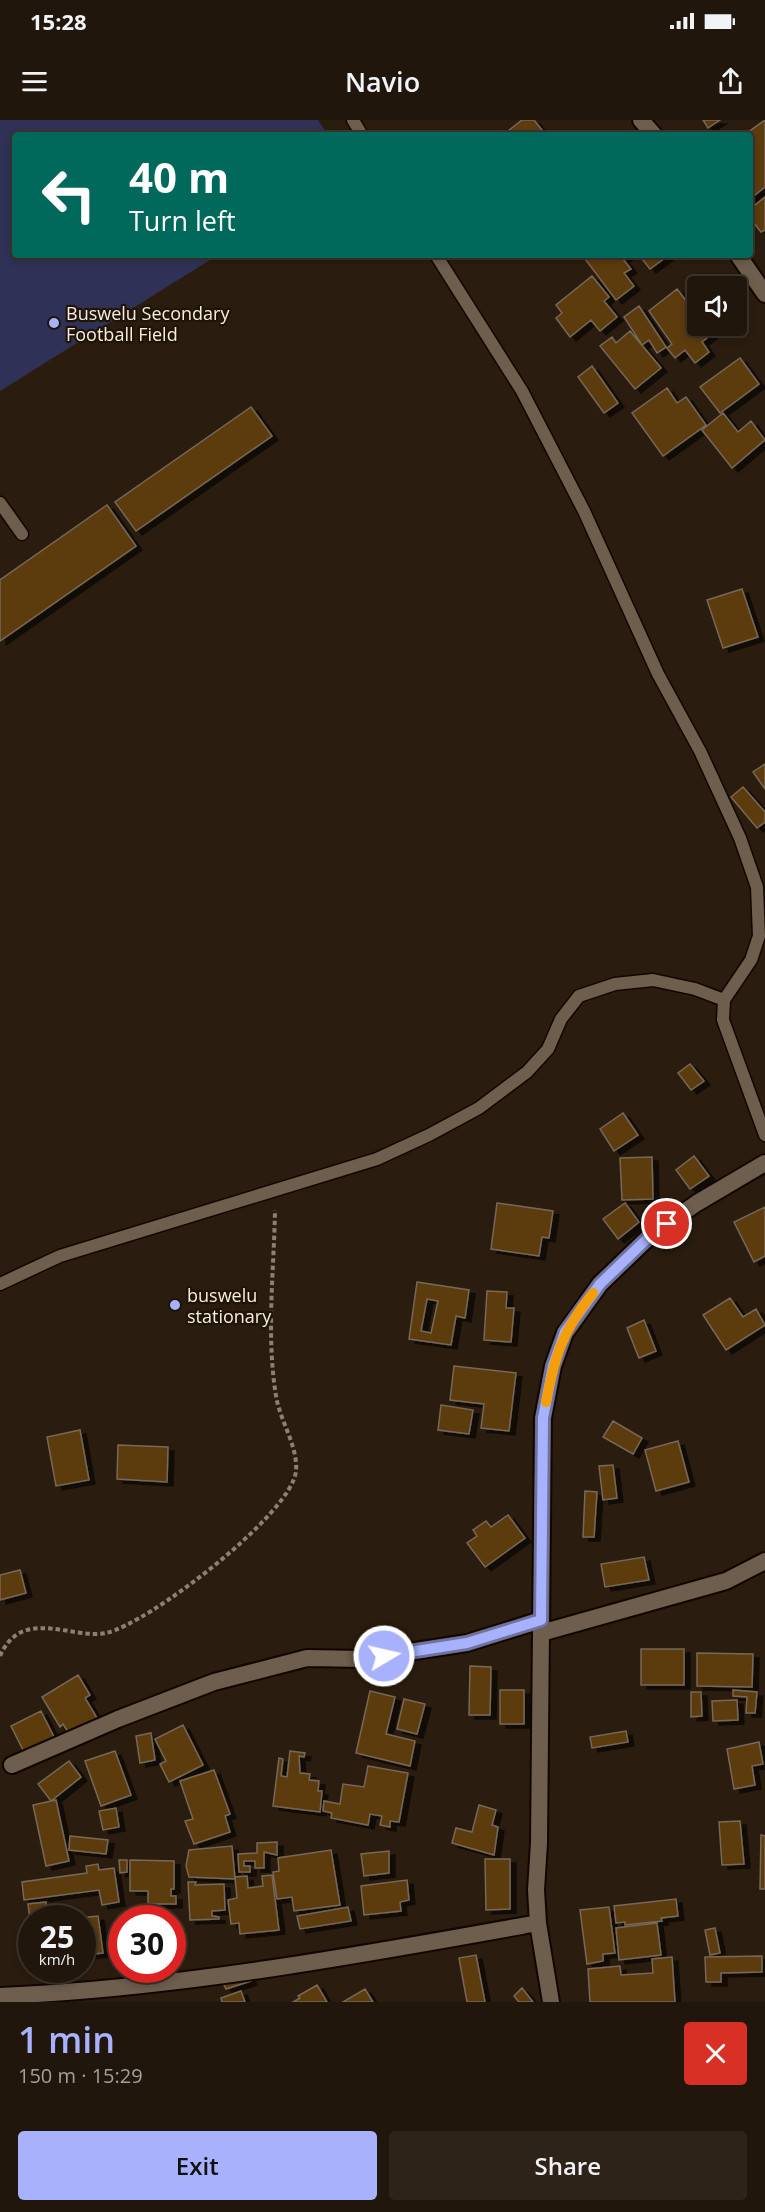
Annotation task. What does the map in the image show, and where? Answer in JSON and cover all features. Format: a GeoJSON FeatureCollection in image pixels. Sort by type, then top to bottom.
{"type":"FeatureCollection","features":[{"type":"Feature","properties":{"kind":"street"},"geometry":{"type":"LineString","coordinates":[[641,120],[651,132]]}},
{"type":"Feature","properties":{"kind":"street"},"geometry":{"type":"LineString","coordinates":[[740,258],[765,294]]}},
{"type":"Feature","properties":{"kind":"street"},"geometry":{"type":"LineString","coordinates":[[551,2002],[538,1923],[536,1890],[539,1843],[543,1418],[553,1366],[565,1332],[600,1284],[652,1234],[697,1203],[765,1164]]}},
{"type":"Feature","properties":{"kind":"street"},"geometry":{"type":"LineString","coordinates":[[12,1765],[118,1719],[214,1682],[307,1658],[363,1659],[467,1643],[726,1581],[765,1561]]}},
{"type":"Feature","properties":{"kind":"street"},"geometry":{"type":"LineString","coordinates":[[0,1995],[124,1986],[333,1960],[538,1923]]}},
{"type":"Feature","properties":{"kind":"lane"},"geometry":{"type":"LineString","coordinates":[[438,258],[522,391],[584,511],[658,674],[700,751],[740,838],[757,887],[759,936],[751,960],[724,1000],[723,1020],[765,1135]]}},
{"type":"Feature","properties":{"kind":"lane"},"geometry":{"type":"LineString","coordinates":[[0,504],[22,534]]}},
{"type":"Feature","properties":{"kind":"lane"},"geometry":{"type":"LineString","coordinates":[[0,1284],[60,1256],[377,1159],[429,1135],[479,1108],[527,1072],[548,1049],[561,1019],[579,996],[615,984],[653,980],[695,989],[724,1000]]}},
{"type":"Feature","properties":{"kind":"path"},"geometry":{"type":"LineString","coordinates":[[0,1656],[4,1648],[19,1635],[41,1627],[103,1633],[123,1628],[146,1616],[201,1575],[270,1516],[290,1489],[296,1471],[293,1448],[276,1396],[271,1332],[275,1192]]}},
{"type":"Feature","properties":{"kind":"shaded area","name":"Buswelu Secondary Football Field"},"geometry":{"type":"Polygon","coordinates":[[[0,120],[318,120],[326,132],[12,132],[12,258],[213,258],[0,391],[0,120]]]}},
{"type":"Feature","properties":{"kind":"building"},"geometry":{"type":"Polygon","coordinates":[[[522,120],[534,120],[542,130],[540,132],[507,132],[522,120]]]}},
{"type":"Feature","properties":{"kind":"building"},"geometry":{"type":"Polygon","coordinates":[[[703,120],[720,120],[708,128],[703,120]]]}},
{"type":"Feature","properties":{"kind":"building"},"geometry":{"type":"Polygon","coordinates":[[[765,120],[765,187],[753,197],[753,132],[748,132],[765,120]]]}},
{"type":"Feature","properties":{"kind":"building"},"geometry":{"type":"Polygon","coordinates":[[[765,197],[765,230],[761,232],[753,222],[753,207],[765,197]]]}},
{"type":"Feature","properties":{"kind":"building"},"geometry":{"type":"Polygon","coordinates":[[[624,258],[631,269],[624,273],[634,286],[616,300],[585,259],[624,258]]]}},
{"type":"Feature","properties":{"kind":"building"},"geometry":{"type":"Polygon","coordinates":[[[641,258],[665,258],[650,269],[641,258]]]}},
{"type":"Feature","properties":{"kind":"building"},"geometry":{"type":"Polygon","coordinates":[[[592,276],[609,297],[604,301],[617,317],[600,331],[591,320],[570,337],[556,318],[562,313],[556,305],[592,276]]]}},
{"type":"Feature","properties":{"kind":"building"},"geometry":{"type":"Polygon","coordinates":[[[677,289],[687,302],[687,336],[710,336],[702,342],[709,352],[695,363],[685,350],[675,358],[667,348],[672,344],[649,311],[677,289]]]}},
{"type":"Feature","properties":{"kind":"building"},"geometry":{"type":"Polygon","coordinates":[[[639,306],[666,347],[657,353],[649,340],[642,345],[624,317],[639,306]]]}},
{"type":"Feature","properties":{"kind":"building"},"geometry":{"type":"Polygon","coordinates":[[[630,331],[661,368],[635,389],[600,346],[612,337],[616,343],[630,331]]]}},
{"type":"Feature","properties":{"kind":"building"},"geometry":{"type":"Polygon","coordinates":[[[740,358],[759,384],[720,413],[700,387],[740,358]]]}},
{"type":"Feature","properties":{"kind":"building"},"geometry":{"type":"Polygon","coordinates":[[[592,366],[618,403],[604,413],[578,377],[592,366]]]}},
{"type":"Feature","properties":{"kind":"building"},"geometry":{"type":"Polygon","coordinates":[[[667,388],[677,403],[686,397],[706,425],[663,456],[632,413],[667,388]]]}},
{"type":"Feature","properties":{"kind":"building"},"geometry":{"type":"Polygon","coordinates":[[[251,407],[272,436],[136,531],[115,502],[251,407]]]}},
{"type":"Feature","properties":{"kind":"building"},"geometry":{"type":"Polygon","coordinates":[[[723,413],[738,432],[751,421],[765,440],[732,468],[702,430],[723,413]]]}},
{"type":"Feature","properties":{"kind":"building"},"geometry":{"type":"Polygon","coordinates":[[[107,505],[136,546],[0,641],[0,580],[107,505]]]}},
{"type":"Feature","properties":{"kind":"building"},"geometry":{"type":"Polygon","coordinates":[[[742,589],[758,637],[723,648],[707,600],[742,589]]]}},
{"type":"Feature","properties":{"kind":"building"},"geometry":{"type":"Polygon","coordinates":[[[765,764],[765,789],[753,772],[765,764]]]}},
{"type":"Feature","properties":{"kind":"building"},"geometry":{"type":"Polygon","coordinates":[[[743,787],[765,812],[765,822],[757,828],[731,797],[743,787]]]}},
{"type":"Feature","properties":{"kind":"building"},"geometry":{"type":"Polygon","coordinates":[[[690,1064],[704,1081],[691,1090],[678,1073],[690,1064]]]}},
{"type":"Feature","properties":{"kind":"building"},"geometry":{"type":"Polygon","coordinates":[[[623,1113],[638,1135],[614,1151],[600,1129],[623,1113]]]}},
{"type":"Feature","properties":{"kind":"building"},"geometry":{"type":"Polygon","coordinates":[[[694,1156],[709,1176],[690,1189],[676,1170],[694,1156]]]}},
{"type":"Feature","properties":{"kind":"building"},"geometry":{"type":"Polygon","coordinates":[[[652,1157],[653,1199],[622,1200],[620,1158],[652,1157]]]}},
{"type":"Feature","properties":{"kind":"building"},"geometry":{"type":"Polygon","coordinates":[[[497,1203],[553,1211],[549,1238],[542,1237],[539,1256],[491,1249],[497,1203]]]}},
{"type":"Feature","properties":{"kind":"building"},"geometry":{"type":"Polygon","coordinates":[[[625,1203],[639,1222],[618,1239],[603,1219],[625,1203]]]}},
{"type":"Feature","properties":{"kind":"building"},"geometry":{"type":"Polygon","coordinates":[[[765,1207],[765,1256],[754,1262],[734,1222],[765,1207]]]}},
{"type":"Feature","properties":{"kind":"building"},"geometry":{"type":"Polygon","coordinates":[[[417,1282],[469,1290],[465,1318],[456,1316],[451,1345],[409,1339],[417,1282]],[[427,1299],[421,1331],[431,1333],[438,1301],[427,1299]]]}},
{"type":"Feature","properties":{"kind":"building"},"geometry":{"type":"Polygon","coordinates":[[[487,1291],[507,1292],[506,1308],[514,1308],[511,1342],[484,1340],[487,1291]]]}},
{"type":"Feature","properties":{"kind":"building"},"geometry":{"type":"Polygon","coordinates":[[[730,1298],[743,1317],[756,1309],[765,1325],[726,1350],[703,1315],[730,1298]]]}},
{"type":"Feature","properties":{"kind":"building"},"geometry":{"type":"Polygon","coordinates":[[[644,1320],[656,1351],[639,1358],[627,1328],[644,1320]]]}},
{"type":"Feature","properties":{"kind":"building"},"geometry":{"type":"Polygon","coordinates":[[[454,1366],[516,1373],[509,1431],[481,1428],[484,1404],[450,1400],[454,1366]]]}},
{"type":"Feature","properties":{"kind":"building"},"geometry":{"type":"Polygon","coordinates":[[[441,1405],[473,1410],[469,1434],[438,1430],[441,1405]]]}},
{"type":"Feature","properties":{"kind":"building"},"geometry":{"type":"Polygon","coordinates":[[[613,1421],[642,1438],[633,1454],[603,1437],[613,1421]]]}},
{"type":"Feature","properties":{"kind":"building"},"geometry":{"type":"Polygon","coordinates":[[[80,1430],[89,1480],[56,1486],[47,1437],[80,1430]]]}},
{"type":"Feature","properties":{"kind":"building"},"geometry":{"type":"Polygon","coordinates":[[[678,1441],[689,1482],[656,1491],[645,1450],[678,1441]]]}},
{"type":"Feature","properties":{"kind":"building"},"geometry":{"type":"Polygon","coordinates":[[[118,1445],[168,1447],[167,1482],[117,1479],[118,1445]]]}},
{"type":"Feature","properties":{"kind":"building"},"geometry":{"type":"Polygon","coordinates":[[[613,1465],[617,1498],[603,1500],[599,1466],[613,1465]]]}},
{"type":"Feature","properties":{"kind":"building"},"geometry":{"type":"Polygon","coordinates":[[[585,1491],[597,1492],[594,1537],[583,1537],[585,1491]]]}},
{"type":"Feature","properties":{"kind":"building"},"geometry":{"type":"Polygon","coordinates":[[[508,1515],[525,1538],[485,1567],[467,1543],[477,1536],[473,1530],[486,1521],[491,1527],[508,1515]]]}},
{"type":"Feature","properties":{"kind":"building"},"geometry":{"type":"Polygon","coordinates":[[[644,1557],[649,1580],[605,1587],[601,1564],[644,1557]]]}},
{"type":"Feature","properties":{"kind":"building"},"geometry":{"type":"Polygon","coordinates":[[[20,1570],[26,1593],[0,1600],[0,1575],[20,1570]]]}},
{"type":"Feature","properties":{"kind":"building"},"geometry":{"type":"Polygon","coordinates":[[[641,1649],[684,1649],[684,1685],[641,1685],[641,1649]]]}},
{"type":"Feature","properties":{"kind":"building"},"geometry":{"type":"Polygon","coordinates":[[[697,1653],[753,1654],[752,1687],[697,1686],[697,1653]]]}},
{"type":"Feature","properties":{"kind":"building"},"geometry":{"type":"Polygon","coordinates":[[[470,1666],[491,1667],[490,1715],[469,1715],[470,1666]]]}},
{"type":"Feature","properties":{"kind":"building"},"geometry":{"type":"Polygon","coordinates":[[[78,1675],[90,1695],[85,1698],[97,1718],[70,1735],[63,1724],[60,1727],[42,1697],[78,1675]]]}},
{"type":"Feature","properties":{"kind":"building"},"geometry":{"type":"Polygon","coordinates":[[[500,1690],[524,1690],[524,1724],[500,1724],[500,1690]]]}},
{"type":"Feature","properties":{"kind":"building"},"geometry":{"type":"Polygon","coordinates":[[[733,1690],[757,1692],[755,1713],[746,1713],[747,1697],[733,1696],[733,1690]]]}},
{"type":"Feature","properties":{"kind":"building"},"geometry":{"type":"Polygon","coordinates":[[[370,1691],[395,1697],[386,1734],[415,1741],[410,1766],[356,1753],[370,1691]]]}},
{"type":"Feature","properties":{"kind":"building"},"geometry":{"type":"Polygon","coordinates":[[[691,1692],[701,1692],[702,1716],[691,1717],[691,1692]]]}},
{"type":"Feature","properties":{"kind":"building"},"geometry":{"type":"Polygon","coordinates":[[[404,1699],[425,1704],[417,1734],[397,1729],[404,1699]]]}},
{"type":"Feature","properties":{"kind":"building"},"geometry":{"type":"Polygon","coordinates":[[[737,1700],[738,1720],[713,1721],[712,1701],[737,1700]]]}},
{"type":"Feature","properties":{"kind":"building"},"geometry":{"type":"Polygon","coordinates":[[[41,1711],[54,1737],[24,1752],[11,1726],[41,1711]]]}},
{"type":"Feature","properties":{"kind":"building"},"geometry":{"type":"Polygon","coordinates":[[[183,1725],[203,1765],[169,1782],[160,1764],[166,1761],[155,1739],[183,1725]]]}},
{"type":"Feature","properties":{"kind":"building"},"geometry":{"type":"Polygon","coordinates":[[[626,1731],[628,1742],[592,1748],[590,1737],[626,1731]]]}},
{"type":"Feature","properties":{"kind":"building"},"geometry":{"type":"Polygon","coordinates":[[[151,1733],[155,1760],[140,1763],[136,1736],[151,1733]]]}},
{"type":"Feature","properties":{"kind":"building"},"geometry":{"type":"Polygon","coordinates":[[[759,1742],[763,1764],[752,1766],[755,1785],[734,1789],[727,1749],[759,1742]]]}},
{"type":"Feature","properties":{"kind":"building"},"geometry":{"type":"Polygon","coordinates":[[[115,1751],[131,1795],[101,1806],[85,1761],[115,1751]]]}},
{"type":"Feature","properties":{"kind":"building"},"geometry":{"type":"Polygon","coordinates":[[[290,1751],[305,1753],[304,1757],[299,1756],[300,1773],[310,1774],[309,1780],[319,1781],[318,1791],[322,1791],[320,1812],[273,1806],[279,1758],[283,1759],[281,1776],[287,1777],[290,1751]]]}},
{"type":"Feature","properties":{"kind":"building"},"geometry":{"type":"Polygon","coordinates":[[[69,1761],[81,1777],[51,1801],[38,1784],[69,1761]]]}},
{"type":"Feature","properties":{"kind":"building"},"geometry":{"type":"Polygon","coordinates":[[[368,1766],[408,1773],[399,1822],[390,1821],[390,1827],[380,1825],[382,1816],[370,1814],[368,1825],[331,1818],[332,1813],[323,1811],[324,1801],[340,1804],[343,1784],[364,1787],[368,1766]]]}},
{"type":"Feature","properties":{"kind":"building"},"geometry":{"type":"Polygon","coordinates":[[[214,1770],[230,1814],[225,1816],[230,1832],[194,1844],[185,1821],[193,1819],[180,1781],[214,1770]]]}},
{"type":"Feature","properties":{"kind":"building"},"geometry":{"type":"Polygon","coordinates":[[[56,1800],[69,1861],[46,1866],[33,1805],[56,1800]]]}},
{"type":"Feature","properties":{"kind":"building"},"geometry":{"type":"Polygon","coordinates":[[[479,1805],[496,1810],[492,1825],[498,1827],[494,1855],[452,1843],[456,1828],[472,1832],[479,1805]]]}},
{"type":"Feature","properties":{"kind":"building"},"geometry":{"type":"Polygon","coordinates":[[[116,1808],[119,1827],[103,1830],[99,1811],[116,1808]]]}},
{"type":"Feature","properties":{"kind":"building"},"geometry":{"type":"Polygon","coordinates":[[[740,1821],[744,1864],[722,1865],[719,1822],[740,1821]]]}},
{"type":"Feature","properties":{"kind":"building"},"geometry":{"type":"Polygon","coordinates":[[[761,1835],[765,1836],[765,1889],[760,1889],[761,1835]]]}},
{"type":"Feature","properties":{"kind":"building"},"geometry":{"type":"Polygon","coordinates":[[[70,1836],[108,1840],[106,1854],[69,1850],[70,1836]]]}},
{"type":"Feature","properties":{"kind":"building"},"geometry":{"type":"Polygon","coordinates":[[[277,1842],[277,1855],[264,1852],[264,1868],[255,1868],[255,1861],[244,1861],[244,1866],[250,1866],[250,1872],[239,1872],[238,1854],[257,1853],[257,1843],[277,1842]]]}},
{"type":"Feature","properties":{"kind":"building"},"geometry":{"type":"Polygon","coordinates":[[[232,1846],[235,1879],[189,1877],[186,1866],[189,1850],[232,1846]]]}},
{"type":"Feature","properties":{"kind":"building"},"geometry":{"type":"Polygon","coordinates":[[[331,1850],[340,1905],[294,1911],[292,1897],[277,1899],[273,1872],[279,1871],[278,1858],[331,1850]]]}},
{"type":"Feature","properties":{"kind":"building"},"geometry":{"type":"Polygon","coordinates":[[[389,1851],[389,1873],[364,1876],[361,1854],[389,1851]]]}},
{"type":"Feature","properties":{"kind":"building"},"geometry":{"type":"Polygon","coordinates":[[[485,1859],[510,1859],[510,1909],[486,1910],[485,1859]]]}},
{"type":"Feature","properties":{"kind":"building"},"geometry":{"type":"Polygon","coordinates":[[[119,1860],[127,1860],[127,1872],[120,1873],[119,1860]]]}},
{"type":"Feature","properties":{"kind":"building"},"geometry":{"type":"Polygon","coordinates":[[[130,1860],[174,1861],[174,1889],[171,1889],[171,1896],[176,1896],[176,1904],[148,1904],[148,1891],[130,1891],[130,1860]]]}},
{"type":"Feature","properties":{"kind":"building"},"geometry":{"type":"Polygon","coordinates":[[[98,1864],[99,1870],[114,1868],[119,1902],[102,1905],[99,1890],[24,1900],[22,1882],[87,1873],[86,1866],[98,1864]]]}},
{"type":"Feature","properties":{"kind":"building"},"geometry":{"type":"Polygon","coordinates":[[[272,1875],[279,1930],[240,1934],[239,1923],[231,1924],[228,1900],[237,1898],[235,1877],[247,1876],[248,1888],[263,1886],[262,1876],[272,1875]]]}},
{"type":"Feature","properties":{"kind":"building"},"geometry":{"type":"Polygon","coordinates":[[[407,1880],[409,1900],[400,1902],[401,1911],[364,1915],[361,1886],[407,1880]]]}},
{"type":"Feature","properties":{"kind":"building"},"geometry":{"type":"Polygon","coordinates":[[[188,1882],[196,1882],[195,1885],[224,1884],[225,1910],[212,1911],[212,1916],[219,1917],[219,1919],[190,1920],[188,1882]]]}},
{"type":"Feature","properties":{"kind":"building"},"geometry":{"type":"Polygon","coordinates":[[[676,1899],[678,1916],[661,1918],[662,1921],[625,1925],[625,1922],[616,1923],[614,1906],[676,1899]]]}},
{"type":"Feature","properties":{"kind":"building"},"geometry":{"type":"Polygon","coordinates":[[[46,1902],[46,1905],[28,1905],[46,1902]]]}},
{"type":"Feature","properties":{"kind":"building"},"geometry":{"type":"Polygon","coordinates":[[[348,1907],[351,1921],[300,1929],[297,1916],[348,1907]]]}},
{"type":"Feature","properties":{"kind":"building"},"geometry":{"type":"Polygon","coordinates":[[[609,1907],[615,1953],[603,1954],[603,1961],[587,1964],[580,1910],[609,1907]]]}},
{"type":"Feature","properties":{"kind":"building"},"geometry":{"type":"Polygon","coordinates":[[[96,1916],[98,1916],[103,1953],[96,1954],[96,1916]]]}},
{"type":"Feature","properties":{"kind":"building"},"geometry":{"type":"Polygon","coordinates":[[[657,1923],[661,1955],[619,1960],[616,1928],[657,1923]]]}},
{"type":"Feature","properties":{"kind":"building"},"geometry":{"type":"Polygon","coordinates":[[[715,1928],[720,1953],[710,1955],[705,1930],[715,1928]]]}},
{"type":"Feature","properties":{"kind":"building"},"geometry":{"type":"Polygon","coordinates":[[[476,1955],[485,2002],[467,2002],[459,1958],[476,1955]]]}},
{"type":"Feature","properties":{"kind":"building"},"geometry":{"type":"Polygon","coordinates":[[[762,1956],[762,1972],[721,1973],[721,1982],[706,1982],[705,1957],[762,1956]]]}},
{"type":"Feature","properties":{"kind":"building"},"geometry":{"type":"Polygon","coordinates":[[[672,1957],[675,2002],[590,2002],[588,1969],[620,1966],[621,1975],[653,1973],[652,1959],[672,1957]]]}},
{"type":"Feature","properties":{"kind":"building"},"geometry":{"type":"Polygon","coordinates":[[[248,1974],[251,1981],[226,1989],[223,1983],[248,1974]]]}},
{"type":"Feature","properties":{"kind":"building"},"geometry":{"type":"Polygon","coordinates":[[[317,1985],[327,2002],[293,2002],[300,1998],[298,1996],[317,1985]]]}},
{"type":"Feature","properties":{"kind":"building"},"geometry":{"type":"Polygon","coordinates":[[[522,1988],[533,2002],[519,2002],[514,1996],[522,1988]]]}},
{"type":"Feature","properties":{"kind":"building"},"geometry":{"type":"Polygon","coordinates":[[[365,1989],[373,2002],[343,2002],[365,1989]]]}},
{"type":"Feature","properties":{"kind":"building"},"geometry":{"type":"Polygon","coordinates":[[[241,1991],[245,2002],[222,2002],[221,1998],[241,1991]]]}},
{"type":"Feature","properties":{"kind":"slow traffic"},"geometry":{"type":"LineString","coordinates":[[546,1402],[553,1366],[565,1332],[593,1293]]}},
{"type":"Feature","properties":{"kind":"place","name":"Buswelu Secondary Football Field"},"geometry":{"type":"Point","coordinates":[54,323]}},
{"type":"Feature","properties":{"kind":"place","name":"buswelu stationary"},"geometry":{"type":"Point","coordinates":[175,1305]}},
{"type":"Feature","properties":{"kind":"route"},"geometry":{"type":"LineString","coordinates":[[384,1656],[467,1643],[541,1620],[543,1418],[553,1366],[565,1332],[600,1284],[633,1256],[652,1234],[667,1224]]}}]}
